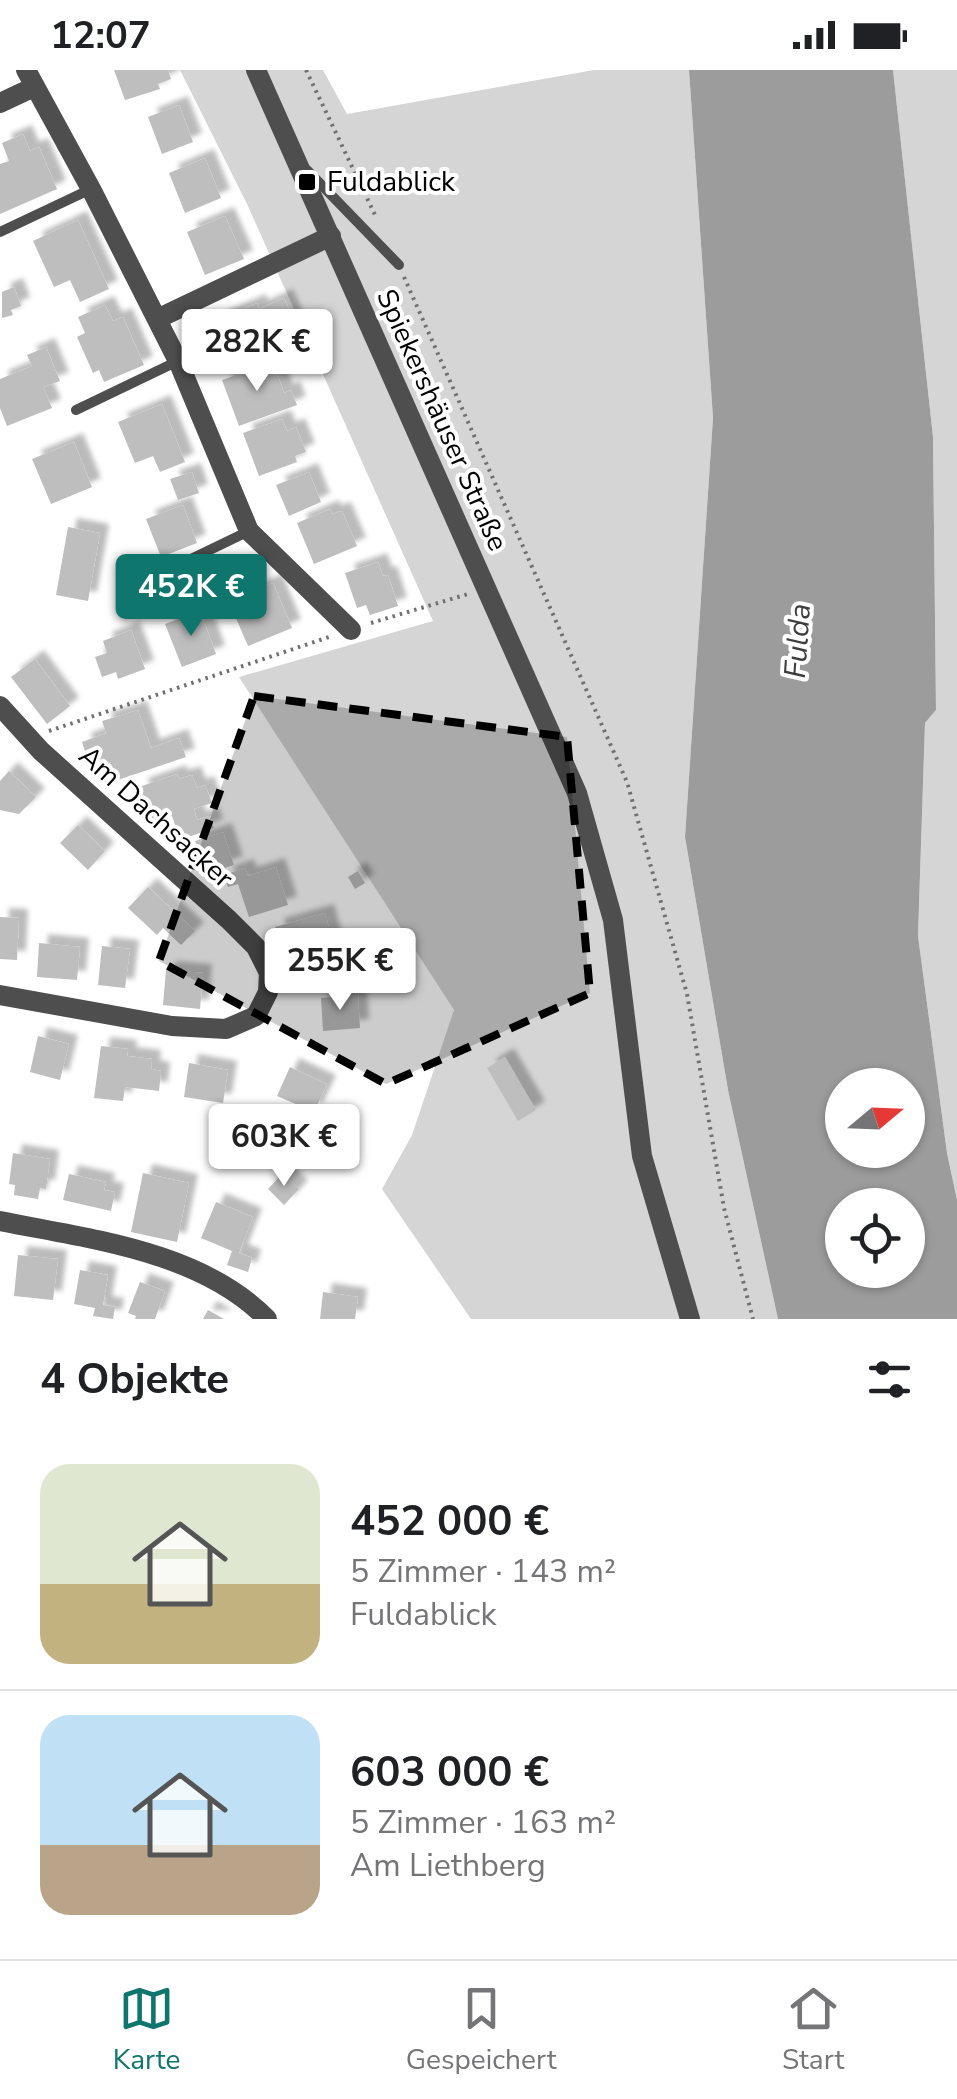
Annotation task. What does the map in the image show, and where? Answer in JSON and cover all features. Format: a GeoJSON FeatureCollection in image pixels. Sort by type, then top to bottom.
{"type":"FeatureCollection","features":[{"type":"Feature","properties":{"kind":"street","name":"Spiekershäuser Straße"},"geometry":{"type":"LineString","coordinates":[[256,70],[576,793],[613,920],[642,1156],[690,1319]]}},
{"type":"Feature","properties":{"kind":"street"},"geometry":{"type":"LineString","coordinates":[[0,103],[30,78],[178,362],[249,531],[351,630]]}},
{"type":"Feature","properties":{"kind":"street"},"geometry":{"type":"LineString","coordinates":[[157,319],[331,236]]}},
{"type":"Feature","properties":{"kind":"street","name":"Am Dachsacker"},"geometry":{"type":"LineString","coordinates":[[0,706],[29,738],[229,920],[256,947],[270,973],[268,992],[256,1016],[226,1028],[172,1026],[0,995]]}},
{"type":"Feature","properties":{"kind":"street"},"geometry":{"type":"LineString","coordinates":[[0,1221],[103,1242],[180,1264],[248,1299],[267,1319]]}},
{"type":"Feature","properties":{"kind":"lane"},"geometry":{"type":"LineString","coordinates":[[296,159],[399,264]]}},
{"type":"Feature","properties":{"kind":"lane"},"geometry":{"type":"LineString","coordinates":[[0,232],[91,189]]}},
{"type":"Feature","properties":{"kind":"lane"},"geometry":{"type":"LineString","coordinates":[[76,410],[178,362]]}},
{"type":"Feature","properties":{"kind":"lane"},"geometry":{"type":"LineString","coordinates":[[132,588],[249,531]]}},
{"type":"Feature","properties":{"kind":"path"},"geometry":{"type":"LineString","coordinates":[[306,70],[382,229]]}},
{"type":"Feature","properties":{"kind":"path"},"geometry":{"type":"LineString","coordinates":[[399,264],[627,782],[686,994],[724,1208],[754,1319]]}},
{"type":"Feature","properties":{"kind":"path"},"geometry":{"type":"LineString","coordinates":[[29,738],[235,670]]}},
{"type":"Feature","properties":{"kind":"highlighted area"},"geometry":{"type":"Polygon","coordinates":[[[254,696],[567,737],[590,993],[386,1084],[159,961],[254,696]]]}},
{"type":"Feature","properties":{"kind":"shaded area"},"geometry":{"type":"Polygon","coordinates":[[[180,70],[323,70],[347,114],[594,70],[689,70],[713,418],[685,837],[728,1090],[778,1319],[471,1319],[382,1189],[412,1135],[454,1010],[239,677],[433,621],[248,206],[180,70]]]}},
{"type":"Feature","properties":{"kind":"shaded area"},"geometry":{"type":"Polygon","coordinates":[[[893,70],[957,70],[957,1200],[947,1153],[918,936],[925,723],[936,710],[933,437],[893,70]]]}},
{"type":"Feature","properties":{"kind":"water","name":"Fulda"},"geometry":{"type":"Polygon","coordinates":[[[689,70],[893,70],[933,437],[936,710],[925,723],[918,936],[947,1153],[957,1200],[957,1319],[778,1319],[728,1090],[685,837],[713,418],[689,70]]]}},
{"type":"Feature","properties":{"kind":"building"},"geometry":{"type":"Polygon","coordinates":[[[114,70],[168,70],[171,79],[158,84],[160,89],[125,100],[114,70]]]}},
{"type":"Feature","properties":{"kind":"building"},"geometry":{"type":"Polygon","coordinates":[[[179,105],[193,142],[162,154],[148,117],[179,105]]]}},
{"type":"Feature","properties":{"kind":"building"},"geometry":{"type":"Polygon","coordinates":[[[23,134],[30,151],[39,147],[57,189],[0,214],[0,164],[9,161],[2,143],[23,134]]]}},
{"type":"Feature","properties":{"kind":"building"},"geometry":{"type":"Polygon","coordinates":[[[205,158],[221,198],[185,213],[169,173],[205,158]]]}},
{"type":"Feature","properties":{"kind":"building"},"geometry":{"type":"Polygon","coordinates":[[[225,216],[244,259],[205,275],[187,232],[225,216]]]}},
{"type":"Feature","properties":{"kind":"building"},"geometry":{"type":"Polygon","coordinates":[[[78,220],[109,289],[80,302],[70,280],[54,287],[33,241],[78,220]]]}},
{"type":"Feature","properties":{"kind":"building"},"geometry":{"type":"Polygon","coordinates":[[[14,287],[21,306],[11,310],[13,315],[2,318],[2,292],[14,287]]]}},
{"type":"Feature","properties":{"kind":"building"},"geometry":{"type":"Polygon","coordinates":[[[284,298],[296,325],[274,335],[276,340],[235,357],[219,319],[257,303],[259,309],[284,298]]]}},
{"type":"Feature","properties":{"kind":"building"},"geometry":{"type":"Polygon","coordinates":[[[105,305],[113,321],[123,317],[144,365],[104,382],[99,370],[93,373],[77,337],[85,333],[78,317],[105,305]]]}},
{"type":"Feature","properties":{"kind":"building"},"geometry":{"type":"Polygon","coordinates":[[[46,347],[60,381],[43,387],[52,408],[7,426],[0,408],[0,379],[32,366],[27,355],[46,347]]]}},
{"type":"Feature","properties":{"kind":"building"},"geometry":{"type":"Polygon","coordinates":[[[273,362],[284,393],[291,390],[297,405],[239,426],[222,380],[273,362]]]}},
{"type":"Feature","properties":{"kind":"building"},"geometry":{"type":"Polygon","coordinates":[[[162,404],[185,462],[160,472],[153,456],[135,463],[118,422],[162,404]]]}},
{"type":"Feature","properties":{"kind":"building"},"geometry":{"type":"Polygon","coordinates":[[[282,419],[287,431],[296,427],[306,452],[295,456],[297,462],[259,476],[243,433],[282,419]]]}},
{"type":"Feature","properties":{"kind":"building"},"geometry":{"type":"Polygon","coordinates":[[[74,442],[92,487],[51,504],[32,459],[74,442]]]}},
{"type":"Feature","properties":{"kind":"building"},"geometry":{"type":"Polygon","coordinates":[[[192,472],[199,493],[178,500],[170,479],[192,472]]]}},
{"type":"Feature","properties":{"kind":"building"},"geometry":{"type":"Polygon","coordinates":[[[309,472],[321,502],[289,516],[276,485],[309,472]]]}},
{"type":"Feature","properties":{"kind":"building"},"geometry":{"type":"Polygon","coordinates":[[[183,505],[197,543],[161,557],[146,519],[183,505]]]}},
{"type":"Feature","properties":{"kind":"building"},"geometry":{"type":"Polygon","coordinates":[[[330,509],[332,514],[342,511],[357,546],[314,564],[297,523],[330,509]]]}},
{"type":"Feature","properties":{"kind":"building"},"geometry":{"type":"Polygon","coordinates":[[[68,527],[100,533],[88,601],[56,595],[68,527]]]}},
{"type":"Feature","properties":{"kind":"building"},"geometry":{"type":"Polygon","coordinates":[[[378,562],[383,576],[388,575],[398,606],[370,615],[366,605],[357,608],[345,573],[378,562]]]}},
{"type":"Feature","properties":{"kind":"building"},"geometry":{"type":"Polygon","coordinates":[[[273,583],[292,628],[248,646],[229,602],[273,583]]]}},
{"type":"Feature","properties":{"kind":"building"},"geometry":{"type":"Polygon","coordinates":[[[200,611],[216,654],[182,667],[165,624],[200,611]]]}},
{"type":"Feature","properties":{"kind":"building"},"geometry":{"type":"Polygon","coordinates":[[[131,630],[145,669],[118,679],[116,672],[102,677],[95,657],[107,653],[103,641],[131,630]]]}},
{"type":"Feature","properties":{"kind":"building"},"geometry":{"type":"Polygon","coordinates":[[[35,659],[70,706],[47,724],[11,677],[35,659]]]}},
{"type":"Feature","properties":{"kind":"building"},"geometry":{"type":"Polygon","coordinates":[[[138,710],[151,748],[179,738],[186,757],[115,781],[111,767],[92,773],[82,742],[106,733],[102,721],[138,710]]]}},
{"type":"Feature","properties":{"kind":"building"},"geometry":{"type":"Polygon","coordinates":[[[9,771],[36,797],[19,814],[0,810],[0,781],[9,771]]]}},
{"type":"Feature","properties":{"kind":"building"},"geometry":{"type":"Polygon","coordinates":[[[177,774],[179,779],[192,775],[197,788],[205,785],[212,803],[194,809],[197,820],[210,816],[214,828],[180,840],[172,816],[151,824],[139,787],[177,774]]]}},
{"type":"Feature","properties":{"kind":"building"},"geometry":{"type":"Polygon","coordinates":[[[78,825],[105,851],[88,870],[60,843],[78,825]]]}},
{"type":"Feature","properties":{"kind":"building"},"geometry":{"type":"Polygon","coordinates":[[[223,832],[234,865],[206,874],[195,841],[223,832]]]}},
{"type":"Feature","properties":{"kind":"building"},"geometry":{"type":"Polygon","coordinates":[[[276,867],[288,905],[249,917],[238,884],[228,887],[224,875],[245,868],[248,876],[276,867]]]}},
{"type":"Feature","properties":{"kind":"building"},"geometry":{"type":"Polygon","coordinates":[[[358,871],[365,883],[355,889],[348,877],[358,871]]]}},
{"type":"Feature","properties":{"kind":"building"},"geometry":{"type":"Polygon","coordinates":[[[148,887],[195,931],[181,945],[163,928],[157,935],[128,908],[148,887]]]}},
{"type":"Feature","properties":{"kind":"building"},"geometry":{"type":"Polygon","coordinates":[[[325,913],[335,950],[286,964],[275,927],[325,913]]]}},
{"type":"Feature","properties":{"kind":"building"},"geometry":{"type":"Polygon","coordinates":[[[0,917],[19,918],[17,960],[0,959],[0,917]]]}},
{"type":"Feature","properties":{"kind":"building"},"geometry":{"type":"Polygon","coordinates":[[[39,943],[80,947],[77,980],[37,977],[39,943]]]}},
{"type":"Feature","properties":{"kind":"building"},"geometry":{"type":"Polygon","coordinates":[[[102,946],[130,949],[125,988],[98,985],[102,946]]]}},
{"type":"Feature","properties":{"kind":"building"},"geometry":{"type":"Polygon","coordinates":[[[328,960],[331,974],[304,980],[301,966],[328,960]]]}},
{"type":"Feature","properties":{"kind":"building"},"geometry":{"type":"Polygon","coordinates":[[[166,970],[203,973],[200,1009],[163,1005],[166,970]]]}},
{"type":"Feature","properties":{"kind":"building"},"geometry":{"type":"Polygon","coordinates":[[[358,995],[360,1028],[323,1031],[321,998],[358,995]]]}},
{"type":"Feature","properties":{"kind":"building"},"geometry":{"type":"Polygon","coordinates":[[[38,1036],[69,1044],[60,1080],[30,1072],[38,1036]]]}},
{"type":"Feature","properties":{"kind":"building"},"geometry":{"type":"Polygon","coordinates":[[[101,1046],[128,1049],[127,1056],[152,1059],[151,1069],[161,1071],[159,1091],[125,1087],[123,1101],[94,1098],[101,1046]]]}},
{"type":"Feature","properties":{"kind":"building"},"geometry":{"type":"Polygon","coordinates":[[[505,1057],[536,1110],[518,1121],[487,1068],[505,1057]]]}},
{"type":"Feature","properties":{"kind":"building"},"geometry":{"type":"Polygon","coordinates":[[[189,1063],[228,1070],[223,1103],[184,1097],[189,1063]]]}},
{"type":"Feature","properties":{"kind":"building"},"geometry":{"type":"Polygon","coordinates":[[[290,1067],[327,1084],[314,1112],[277,1096],[290,1067]]]}},
{"type":"Feature","properties":{"kind":"building"},"geometry":{"type":"Polygon","coordinates":[[[13,1153],[50,1159],[46,1189],[40,1188],[38,1199],[14,1195],[15,1185],[9,1184],[13,1153]]]}},
{"type":"Feature","properties":{"kind":"building"},"geometry":{"type":"Polygon","coordinates":[[[143,1173],[189,1183],[177,1242],[131,1232],[143,1173]]]}},
{"type":"Feature","properties":{"kind":"building"},"geometry":{"type":"Polygon","coordinates":[[[283,1173],[299,1189],[284,1205],[268,1189],[283,1173]]]}},
{"type":"Feature","properties":{"kind":"building"},"geometry":{"type":"Polygon","coordinates":[[[69,1174],[106,1182],[104,1190],[115,1192],[111,1211],[63,1200],[69,1174]]]}},
{"type":"Feature","properties":{"kind":"building"},"geometry":{"type":"Polygon","coordinates":[[[216,1202],[253,1217],[239,1253],[252,1258],[248,1272],[227,1265],[232,1251],[201,1238],[216,1202]]]}},
{"type":"Feature","properties":{"kind":"building"},"geometry":{"type":"Polygon","coordinates":[[[18,1255],[58,1259],[53,1300],[14,1296],[18,1255]]]}},
{"type":"Feature","properties":{"kind":"building"},"geometry":{"type":"Polygon","coordinates":[[[80,1270],[108,1275],[103,1305],[115,1307],[113,1319],[93,1316],[95,1308],[74,1304],[80,1270]]]}},
{"type":"Feature","properties":{"kind":"building"},"geometry":{"type":"Polygon","coordinates":[[[140,1282],[165,1291],[155,1319],[135,1319],[128,1313],[140,1282]]]}},
{"type":"Feature","properties":{"kind":"building"},"geometry":{"type":"Polygon","coordinates":[[[323,1292],[358,1297],[355,1319],[320,1319],[323,1292]]]}},
{"type":"Feature","properties":{"kind":"building"},"geometry":{"type":"Polygon","coordinates":[[[208,1310],[224,1319],[203,1319],[208,1310]]]}},
{"type":"Feature","properties":{"kind":"place","name":"Fuldablick"},"geometry":{"type":"Point","coordinates":[307,182]}}]}
